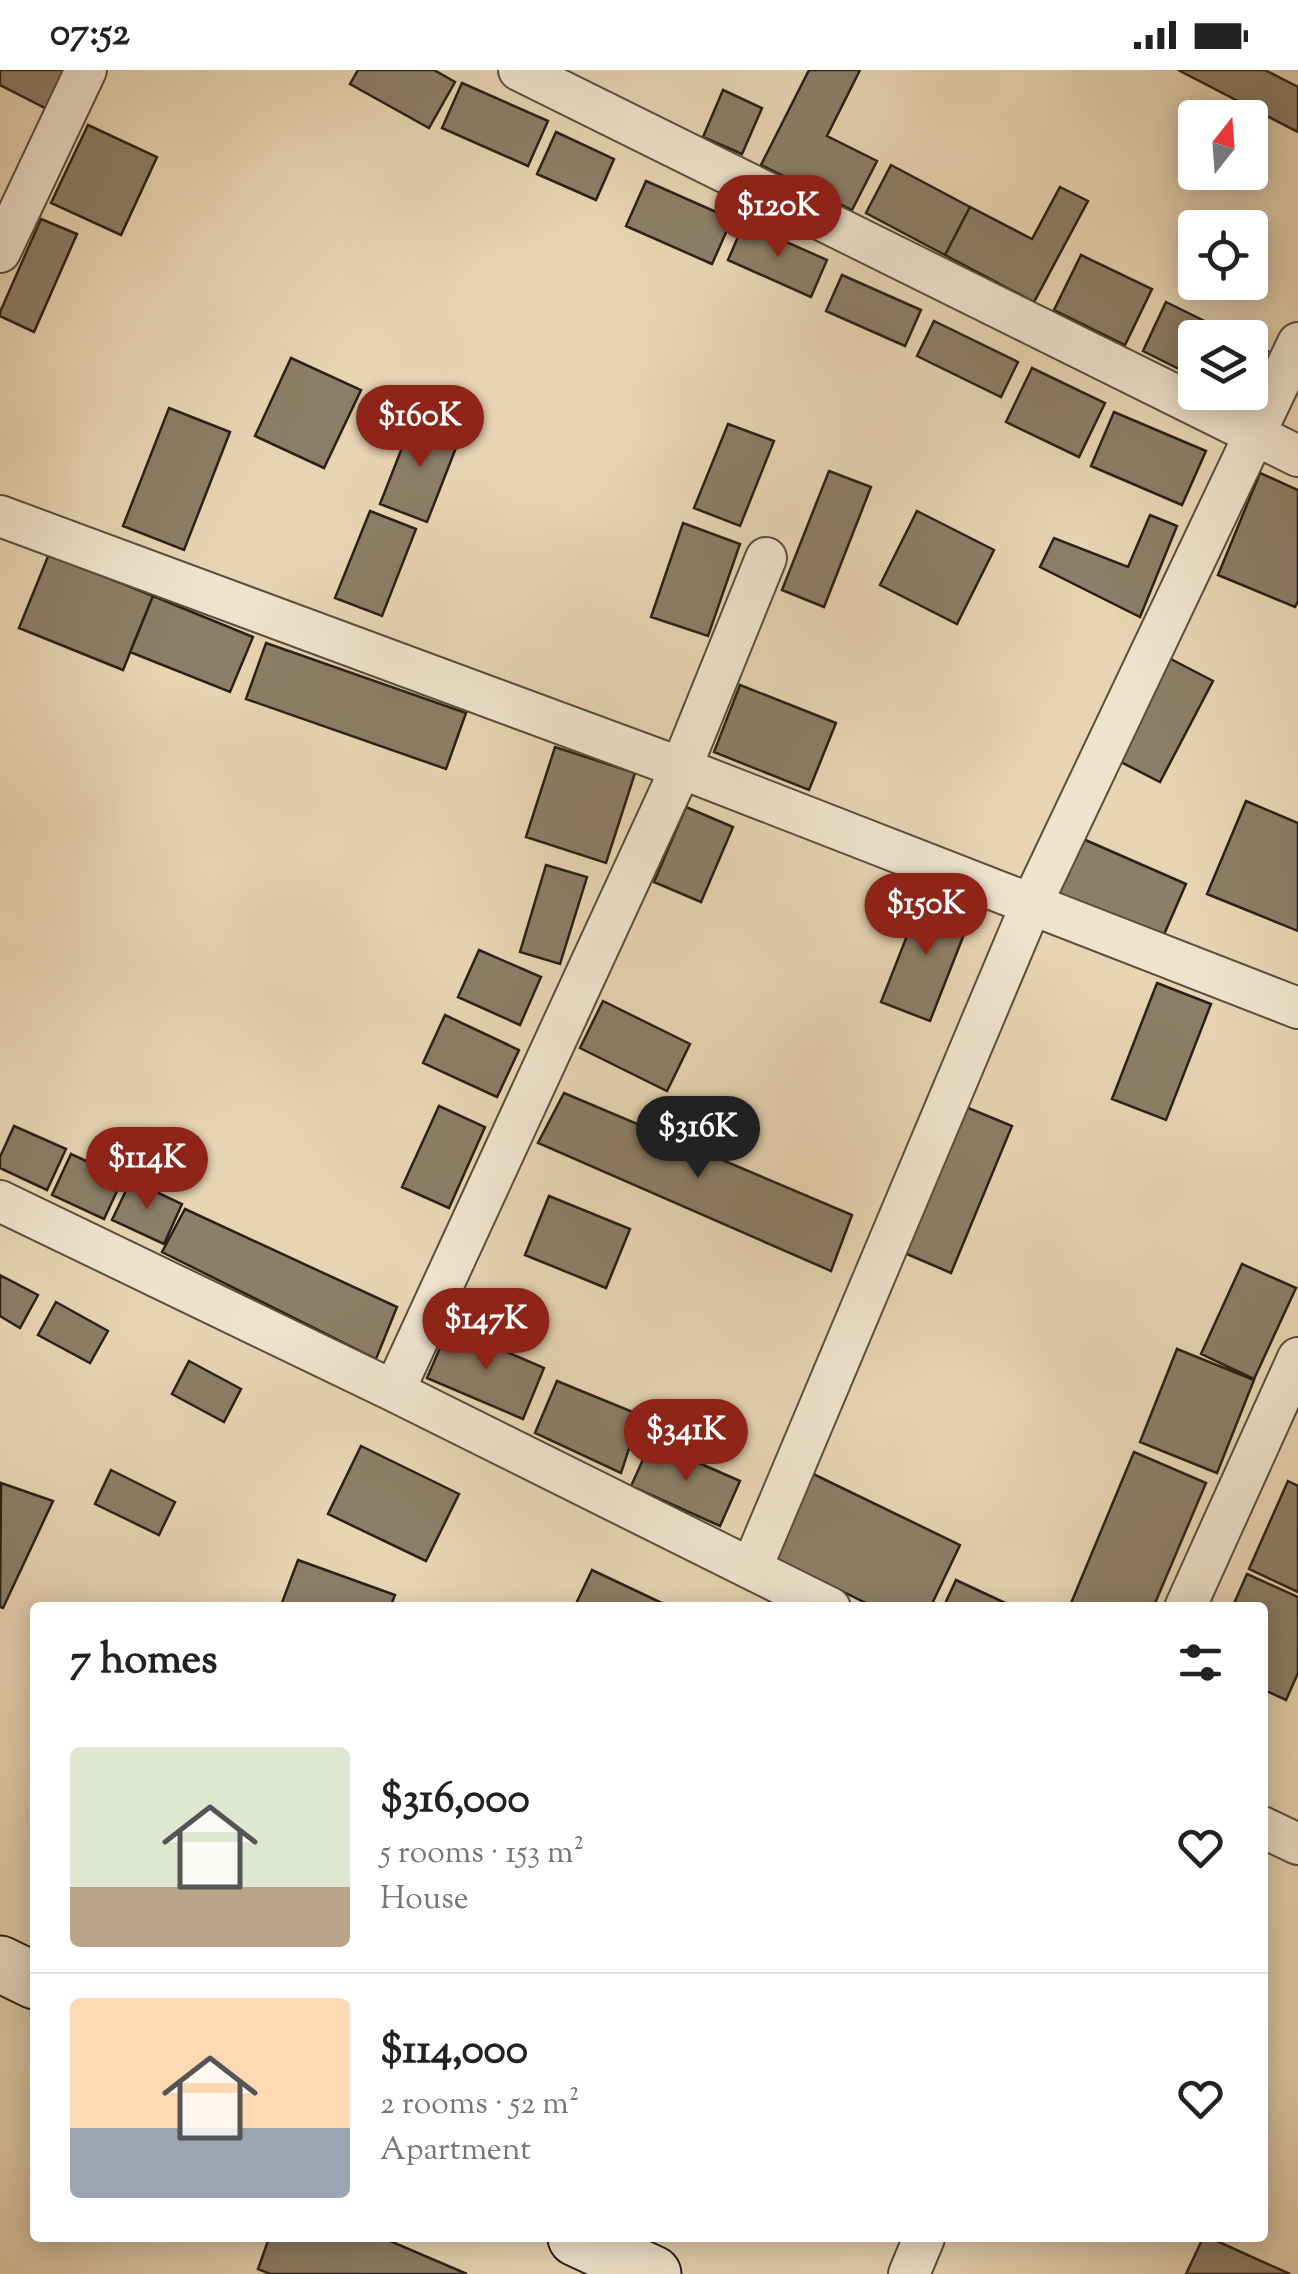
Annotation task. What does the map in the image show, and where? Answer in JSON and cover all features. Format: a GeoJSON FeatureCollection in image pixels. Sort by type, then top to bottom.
{"type":"FeatureCollection","features":[{"type":"Feature","properties":{"kind":"main road"},"geometry":{"type":"LineString","coordinates":[[0,1964],[30,1979]]}},
{"type":"Feature","properties":{"kind":"main road"},"geometry":{"type":"LineString","coordinates":[[585,2242],[653,2274]]}},
{"type":"Feature","properties":{"kind":"street"},"geometry":{"type":"LineString","coordinates":[[0,252],[86,70]]}},
{"type":"Feature","properties":{"kind":"street"},"geometry":{"type":"LineString","coordinates":[[519,70],[1298,456]]}},
{"type":"Feature","properties":{"kind":"street"},"geometry":{"type":"LineString","coordinates":[[752,1567],[1031,905],[1298,342]]}},
{"type":"Feature","properties":{"kind":"street"},"geometry":{"type":"LineString","coordinates":[[0,516],[681,768],[1298,1008]]}},
{"type":"Feature","properties":{"kind":"street"},"geometry":{"type":"LineString","coordinates":[[394,1391],[681,768],[766,558]]}},
{"type":"Feature","properties":{"kind":"street"},"geometry":{"type":"LineString","coordinates":[[0,1201],[819,1602]]}},
{"type":"Feature","properties":{"kind":"street"},"geometry":{"type":"LineString","coordinates":[[1188,1602],[1298,1358]]}},
{"type":"Feature","properties":{"kind":"street"},"geometry":{"type":"LineString","coordinates":[[1268,1830],[1298,1844]]}},
{"type":"Feature","properties":{"kind":"street"},"geometry":{"type":"LineString","coordinates":[[909,2274],[922,2242]]}},
{"type":"Feature","properties":{"kind":"building"},"geometry":{"type":"Polygon","coordinates":[[[0,70],[70,70],[49,110],[0,85],[0,70]]]}},
{"type":"Feature","properties":{"kind":"building"},"geometry":{"type":"Polygon","coordinates":[[[358,70],[434,70],[455,82],[429,128],[350,84],[358,70]]]}},
{"type":"Feature","properties":{"kind":"building"},"geometry":{"type":"Polygon","coordinates":[[[809,70],[860,70],[827,136],[877,161],[852,210],[761,165],[809,70]]]}},
{"type":"Feature","properties":{"kind":"building"},"geometry":{"type":"Polygon","coordinates":[[[1178,70],[1265,70],[1298,87],[1298,132],[1268,116],[1268,100],[1236,100],[1178,70]]]}},
{"type":"Feature","properties":{"kind":"building"},"geometry":{"type":"Polygon","coordinates":[[[462,83],[548,121],[528,166],[442,128],[462,83]]]}},
{"type":"Feature","properties":{"kind":"building"},"geometry":{"type":"Polygon","coordinates":[[[723,90],[762,108],[742,154],[703,137],[723,90]]]}},
{"type":"Feature","properties":{"kind":"building"},"geometry":{"type":"Polygon","coordinates":[[[88,125],[157,157],[121,235],[51,203],[88,125]]]}},
{"type":"Feature","properties":{"kind":"building"},"geometry":{"type":"Polygon","coordinates":[[[556,132],[614,159],[596,200],[537,174],[556,132]]]}},
{"type":"Feature","properties":{"kind":"building"},"geometry":{"type":"Polygon","coordinates":[[[891,165],[970,207],[945,255],[866,213],[891,165]]]}},
{"type":"Feature","properties":{"kind":"building"},"geometry":{"type":"Polygon","coordinates":[[[646,181],[732,219],[712,264],[626,226],[646,181]]]}},
{"type":"Feature","properties":{"kind":"building"},"geometry":{"type":"Polygon","coordinates":[[[1060,187],[1088,201],[1034,302],[945,255],[970,207],[1032,239],[1060,187]]]}},
{"type":"Feature","properties":{"kind":"building"},"geometry":{"type":"Polygon","coordinates":[[[41,219],[77,234],[34,332],[0,316],[0,312],[41,219]]]}},
{"type":"Feature","properties":{"kind":"building"},"geometry":{"type":"Polygon","coordinates":[[[744,223],[827,260],[811,297],[728,260],[744,223]]]}},
{"type":"Feature","properties":{"kind":"building"},"geometry":{"type":"Polygon","coordinates":[[[1081,255],[1152,289],[1125,345],[1054,310],[1081,255]]]}},
{"type":"Feature","properties":{"kind":"building"},"geometry":{"type":"Polygon","coordinates":[[[842,275],[921,310],[905,346],[826,311],[842,275]]]}},
{"type":"Feature","properties":{"kind":"building"},"geometry":{"type":"Polygon","coordinates":[[[1166,302],[1202,320],[1178,320],[1178,368],[1143,351],[1166,302]]]}},
{"type":"Feature","properties":{"kind":"building"},"geometry":{"type":"Polygon","coordinates":[[[934,321],[1018,362],[1001,397],[917,356],[934,321]]]}},
{"type":"Feature","properties":{"kind":"building"},"geometry":{"type":"Polygon","coordinates":[[[291,358],[361,390],[324,468],[255,436],[291,358]]]}},
{"type":"Feature","properties":{"kind":"building"},"geometry":{"type":"Polygon","coordinates":[[[1032,368],[1105,403],[1079,457],[1006,422],[1032,368]]]}},
{"type":"Feature","properties":{"kind":"building"},"geometry":{"type":"Polygon","coordinates":[[[169,408],[230,432],[184,550],[123,526],[169,408]]]}},
{"type":"Feature","properties":{"kind":"building"},"geometry":{"type":"Polygon","coordinates":[[[1114,412],[1206,451],[1182,505],[1091,466],[1114,412]]]}},
{"type":"Feature","properties":{"kind":"building"},"geometry":{"type":"Polygon","coordinates":[[[414,417],[461,435],[427,522],[380,504],[414,417]]]}},
{"type":"Feature","properties":{"kind":"building"},"geometry":{"type":"Polygon","coordinates":[[[728,424],[774,441],[740,526],[694,508],[728,424]]]}},
{"type":"Feature","properties":{"kind":"building"},"geometry":{"type":"Polygon","coordinates":[[[829,471],[871,487],[824,607],[782,590],[829,471]]]}},
{"type":"Feature","properties":{"kind":"building"},"geometry":{"type":"Polygon","coordinates":[[[1260,473],[1298,490],[1295,607],[1218,575],[1260,473]]]}},
{"type":"Feature","properties":{"kind":"building"},"geometry":{"type":"Polygon","coordinates":[[[370,511],[416,529],[382,616],[335,598],[370,511]]]}},
{"type":"Feature","properties":{"kind":"building"},"geometry":{"type":"Polygon","coordinates":[[[917,511],[994,550],[957,624],[880,585],[917,511]]]}},
{"type":"Feature","properties":{"kind":"building"},"geometry":{"type":"Polygon","coordinates":[[[1150,515],[1177,526],[1140,617],[1040,567],[1054,538],[1128,567],[1150,515]]]}},
{"type":"Feature","properties":{"kind":"building"},"geometry":{"type":"Polygon","coordinates":[[[683,523],[740,544],[708,636],[651,617],[683,523]]]}},
{"type":"Feature","properties":{"kind":"building"},"geometry":{"type":"Polygon","coordinates":[[[49,554],[153,596],[123,670],[19,628],[49,554]]]}},
{"type":"Feature","properties":{"kind":"building"},"geometry":{"type":"Polygon","coordinates":[[[153,596],[253,637],[230,692],[130,652],[153,596]]]}},
{"type":"Feature","properties":{"kind":"building"},"geometry":{"type":"Polygon","coordinates":[[[266,643],[466,713],[446,769],[246,699],[266,643]]]}},
{"type":"Feature","properties":{"kind":"building"},"geometry":{"type":"Polygon","coordinates":[[[1165,656],[1213,681],[1160,782],[1113,758],[1165,656]]]}},
{"type":"Feature","properties":{"kind":"building"},"geometry":{"type":"Polygon","coordinates":[[[740,685],[836,723],[809,790],[714,752],[740,685]]]}},
{"type":"Feature","properties":{"kind":"building"},"geometry":{"type":"Polygon","coordinates":[[[555,747],[635,773],[606,863],[526,837],[555,747]]]}},
{"type":"Feature","properties":{"kind":"building"},"geometry":{"type":"Polygon","coordinates":[[[1246,801],[1298,823],[1298,931],[1207,894],[1246,801]]]}},
{"type":"Feature","properties":{"kind":"building"},"geometry":{"type":"Polygon","coordinates":[[[686,807],[733,827],[701,902],[654,882],[686,807]]]}},
{"type":"Feature","properties":{"kind":"building"},"geometry":{"type":"Polygon","coordinates":[[[1074,835],[1186,884],[1162,939],[1050,890],[1074,835]]]}},
{"type":"Feature","properties":{"kind":"building"},"geometry":{"type":"Polygon","coordinates":[[[546,865],[587,877],[560,964],[520,952],[546,865]]]}},
{"type":"Feature","properties":{"kind":"building"},"geometry":{"type":"Polygon","coordinates":[[[923,895],[972,914],[930,1021],[881,1002],[923,895]]]}},
{"type":"Feature","properties":{"kind":"building"},"geometry":{"type":"Polygon","coordinates":[[[479,950],[541,977],[520,1025],[458,997],[479,950]]]}},
{"type":"Feature","properties":{"kind":"building"},"geometry":{"type":"Polygon","coordinates":[[[1157,983],[1211,1004],[1166,1120],[1112,1099],[1157,983]]]}},
{"type":"Feature","properties":{"kind":"building"},"geometry":{"type":"Polygon","coordinates":[[[603,1001],[690,1044],[667,1091],[580,1048],[603,1001]]]}},
{"type":"Feature","properties":{"kind":"building"},"geometry":{"type":"Polygon","coordinates":[[[445,1015],[519,1050],[497,1097],[423,1063],[445,1015]]]}},
{"type":"Feature","properties":{"kind":"building"},"geometry":{"type":"Polygon","coordinates":[[[564,1093],[852,1215],[831,1271],[538,1143],[564,1093]]]}},
{"type":"Feature","properties":{"kind":"building"},"geometry":{"type":"Polygon","coordinates":[[[961,1105],[1012,1126],[951,1273],[900,1251],[961,1105]]]}},
{"type":"Feature","properties":{"kind":"building"},"geometry":{"type":"Polygon","coordinates":[[[439,1106],[485,1127],[449,1208],[402,1187],[439,1106]]]}},
{"type":"Feature","properties":{"kind":"building"},"geometry":{"type":"Polygon","coordinates":[[[14,1126],[66,1149],[47,1190],[0,1168],[0,1157],[14,1126]]]}},
{"type":"Feature","properties":{"kind":"building"},"geometry":{"type":"Polygon","coordinates":[[[71,1154],[123,1178],[104,1219],[52,1195],[71,1154]]]}},
{"type":"Feature","properties":{"kind":"building"},"geometry":{"type":"Polygon","coordinates":[[[131,1180],[182,1204],[164,1244],[112,1220],[131,1180]]]}},
{"type":"Feature","properties":{"kind":"building"},"geometry":{"type":"Polygon","coordinates":[[[549,1196],[630,1229],[606,1288],[525,1255],[549,1196]]]}},
{"type":"Feature","properties":{"kind":"building"},"geometry":{"type":"Polygon","coordinates":[[[185,1209],[397,1307],[376,1359],[162,1252],[185,1209]]]}},
{"type":"Feature","properties":{"kind":"building"},"geometry":{"type":"Polygon","coordinates":[[[1242,1264],[1296,1288],[1254,1379],[1201,1354],[1242,1264]]]}},
{"type":"Feature","properties":{"kind":"building"},"geometry":{"type":"Polygon","coordinates":[[[0,1275],[38,1295],[20,1328],[0,1316],[0,1275]]]}},
{"type":"Feature","properties":{"kind":"building"},"geometry":{"type":"Polygon","coordinates":[[[56,1302],[108,1331],[90,1363],[38,1335],[56,1302]]]}},
{"type":"Feature","properties":{"kind":"building"},"geometry":{"type":"Polygon","coordinates":[[[449,1327],[544,1368],[523,1419],[427,1378],[449,1327]]]}},
{"type":"Feature","properties":{"kind":"building"},"geometry":{"type":"Polygon","coordinates":[[[1177,1349],[1254,1380],[1217,1473],[1140,1442],[1177,1349]]]}},
{"type":"Feature","properties":{"kind":"building"},"geometry":{"type":"Polygon","coordinates":[[[189,1361],[241,1389],[224,1422],[172,1394],[189,1361]]]}},
{"type":"Feature","properties":{"kind":"building"},"geometry":{"type":"Polygon","coordinates":[[[557,1381],[640,1415],[621,1473],[535,1433],[557,1381]]]}},
{"type":"Feature","properties":{"kind":"building"},"geometry":{"type":"Polygon","coordinates":[[[651,1442],[740,1481],[720,1526],[631,1486],[651,1442]]]}},
{"type":"Feature","properties":{"kind":"building"},"geometry":{"type":"Polygon","coordinates":[[[361,1446],[459,1494],[426,1561],[328,1514],[361,1446]]]}},
{"type":"Feature","properties":{"kind":"building"},"geometry":{"type":"Polygon","coordinates":[[[1134,1452],[1206,1483],[1156,1602],[1072,1602],[1134,1452]]]}},
{"type":"Feature","properties":{"kind":"building"},"geometry":{"type":"Polygon","coordinates":[[[111,1470],[175,1502],[159,1535],[95,1504],[111,1470]]]}},
{"type":"Feature","properties":{"kind":"building"},"geometry":{"type":"Polygon","coordinates":[[[807,1471],[960,1545],[933,1602],[864,1602],[767,1554],[807,1471]]]}},
{"type":"Feature","properties":{"kind":"building"},"geometry":{"type":"Polygon","coordinates":[[[1288,1481],[1298,1486],[1298,1592],[1249,1569],[1288,1481]]]}},
{"type":"Feature","properties":{"kind":"building"},"geometry":{"type":"Polygon","coordinates":[[[1,1483],[53,1501],[3,1608],[0,1607],[1,1483]]]}},
{"type":"Feature","properties":{"kind":"building"},"geometry":{"type":"Polygon","coordinates":[[[298,1560],[395,1595],[392,1602],[282,1602],[298,1560]]]}},
{"type":"Feature","properties":{"kind":"building"},"geometry":{"type":"Polygon","coordinates":[[[592,1570],[660,1602],[577,1602],[592,1570]]]}},
{"type":"Feature","properties":{"kind":"building"},"geometry":{"type":"Polygon","coordinates":[[[1247,1574],[1298,1597],[1298,1673],[1286,1700],[1268,1692],[1268,1602],[1235,1602],[1247,1574]]]}},
{"type":"Feature","properties":{"kind":"building"},"geometry":{"type":"Polygon","coordinates":[[[956,1580],[1003,1602],[946,1602],[956,1580]]]}},
{"type":"Feature","properties":{"kind":"building"},"geometry":{"type":"Polygon","coordinates":[[[268,2242],[392,2242],[467,2274],[270,2274],[258,2269],[268,2242]]]}},
{"type":"Feature","properties":{"kind":"building"},"geometry":{"type":"Polygon","coordinates":[[[1201,2242],[1219,2242],[1290,2274],[1186,2274],[1201,2242]]]}}]}
